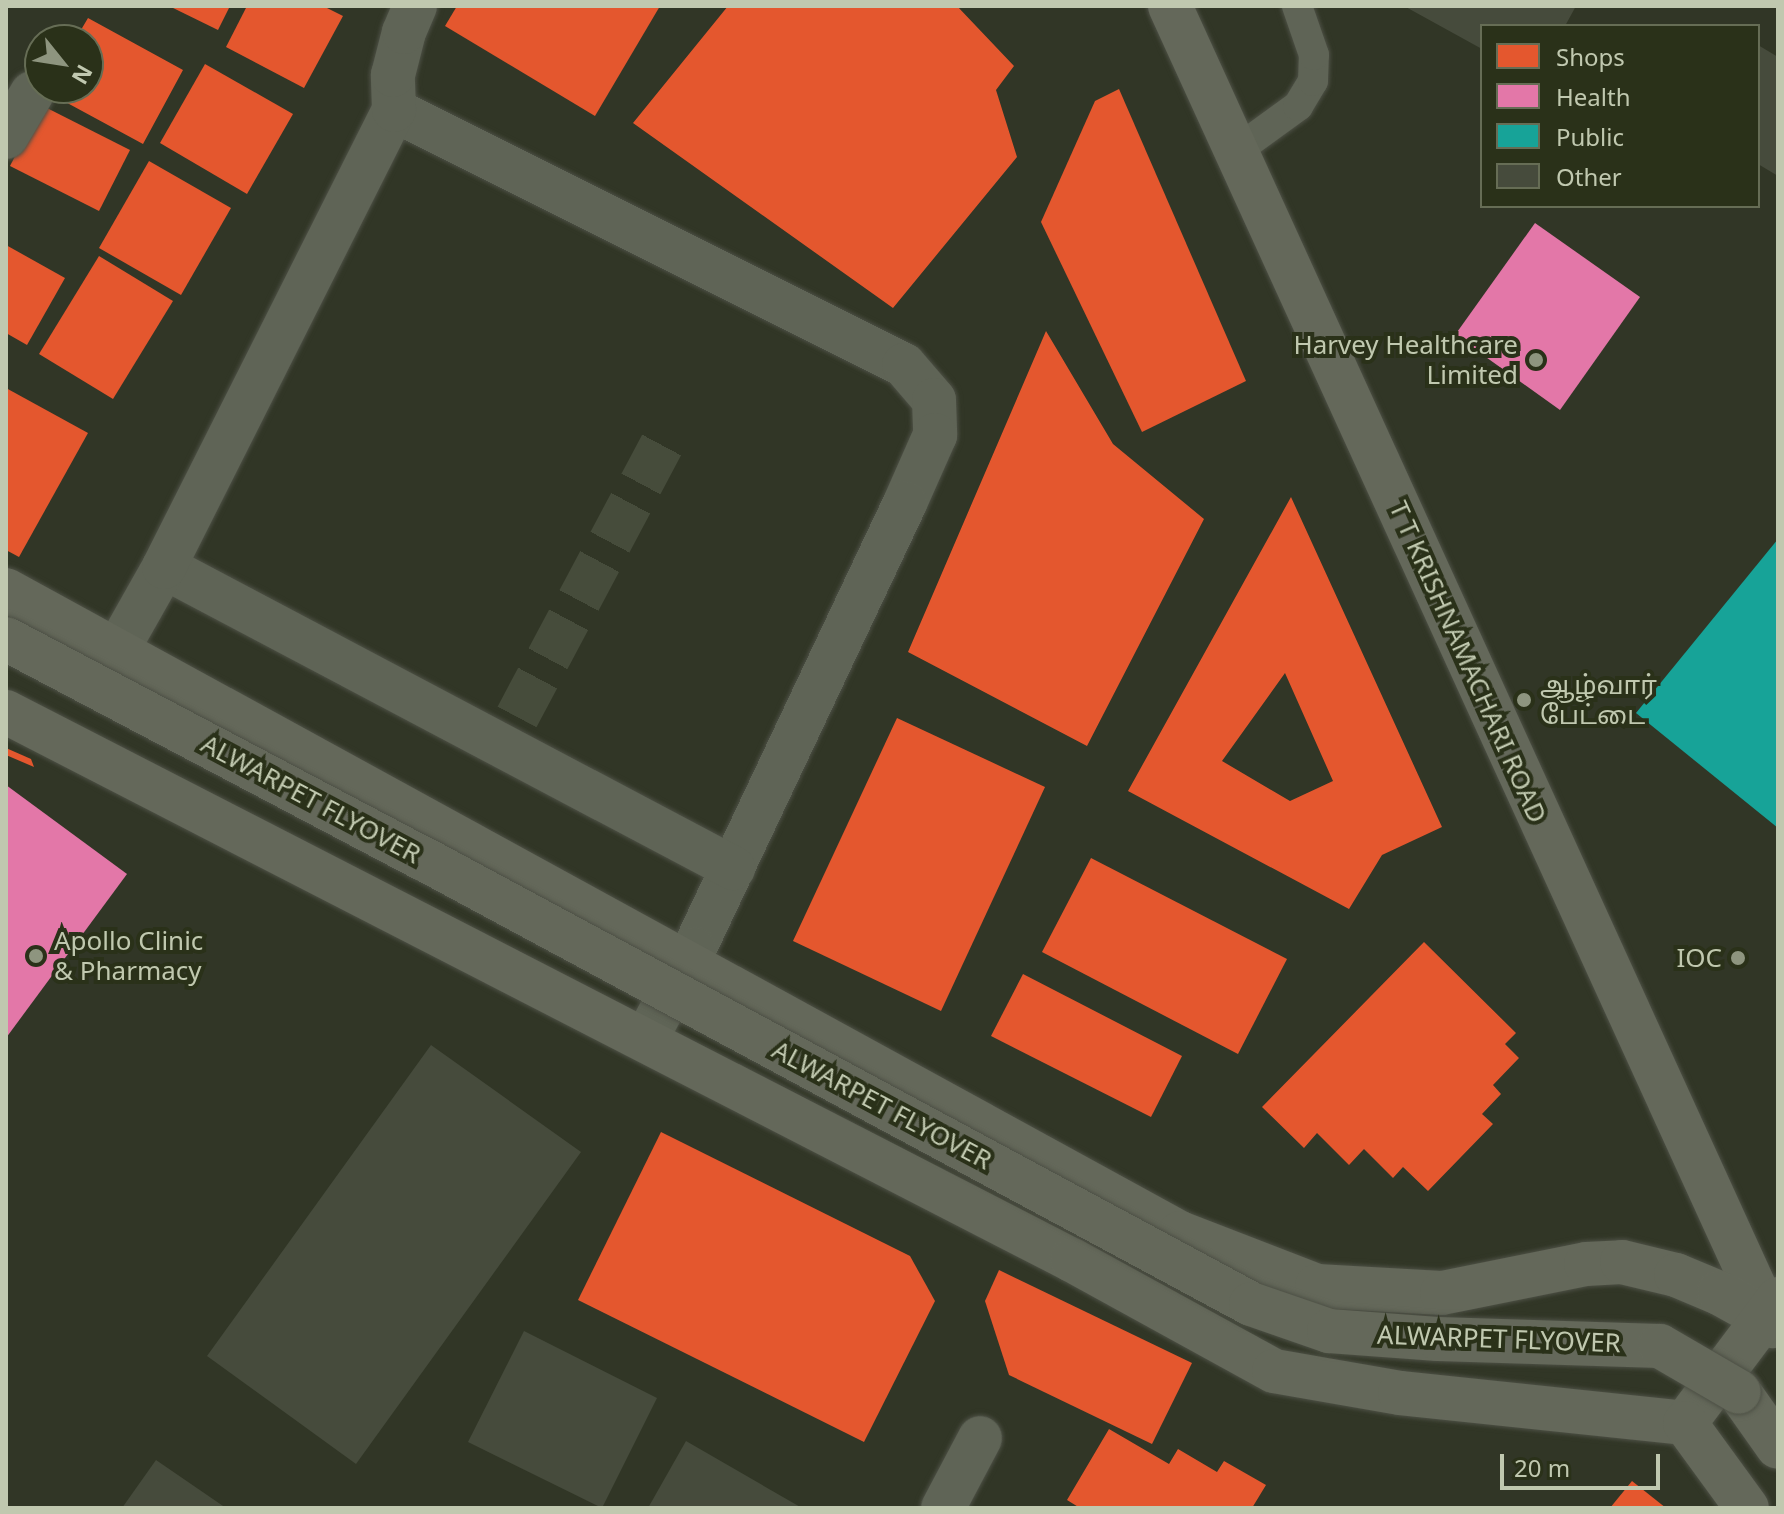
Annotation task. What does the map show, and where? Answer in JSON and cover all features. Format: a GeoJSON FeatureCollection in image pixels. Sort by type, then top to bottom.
{"type":"FeatureCollection","features":[{"type":"Feature","properties":{"kind":"main road","name":"T T KRISHNAMACHARI ROAD"},"geometry":{"type":"LineString","coordinates":[[1170,6],[1774,1317]]}},
{"type":"Feature","properties":{"kind":"main road"},"geometry":{"type":"LineString","coordinates":[[6,590],[1180,1233],[1317,1286],[1442,1293],[1586,1264],[1622,1262],[1676,1275],[1774,1317],[1685,1423]]}},
{"type":"Feature","properties":{"kind":"main road","name":"ALWARPET FLYOVER"},"geometry":{"type":"LineString","coordinates":[[6,639],[438,866],[1251,1304],[1329,1331],[1438,1339],[1660,1346],[1739,1392],[1778,1447]]}},
{"type":"Feature","properties":{"kind":"main road"},"geometry":{"type":"LineString","coordinates":[[6,712],[1059,1253],[1274,1371],[1400,1393],[1685,1423],[1747,1508]]}},
{"type":"Feature","properties":{"kind":"street"},"geometry":{"type":"LineString","coordinates":[[116,652],[164,567],[394,110],[393,75],[404,32],[415,6]]}},
{"type":"Feature","properties":{"kind":"street"},"geometry":{"type":"LineString","coordinates":[[6,137],[26,104]]}},
{"type":"Feature","properties":{"kind":"street"},"geometry":{"type":"LineString","coordinates":[[394,110],[904,365],[934,400],[935,435],[911,489],[733,868],[646,1039]]}},
{"type":"Feature","properties":{"kind":"street"},"geometry":{"type":"LineString","coordinates":[[164,567],[510,732],[733,868]]}},
{"type":"Feature","properties":{"kind":"street"},"geometry":{"type":"LineString","coordinates":[[957,1503],[980,1438]]}},
{"type":"Feature","properties":{"kind":"lane"},"geometry":{"type":"LineString","coordinates":[[1236,151],[1298,106],[1313,81],[1314,55],[1297,6]]}},
{"type":"Feature","properties":{"kind":"building: Shops"},"geometry":{"type":"Polygon","coordinates":[[[169,6],[230,6],[218,30],[169,6]]]}},
{"type":"Feature","properties":{"kind":"building: Shops"},"geometry":{"type":"Polygon","coordinates":[[[247,6],[323,6],[343,16],[304,88],[226,47],[247,6]]]}},
{"type":"Feature","properties":{"kind":"building: Shops"},"geometry":{"type":"Polygon","coordinates":[[[457,6],[660,6],[595,116],[445,26],[457,6]]]}},
{"type":"Feature","properties":{"kind":"building: Shops"},"geometry":{"type":"Polygon","coordinates":[[[728,6],[957,6],[1014,66],[996,90],[1017,157],[893,308],[633,123],[728,6]]]}},
{"type":"Feature","properties":{"kind":"building: Shops"},"geometry":{"type":"Polygon","coordinates":[[[88,18],[99,24],[84,24],[88,18]]]}},
{"type":"Feature","properties":{"kind":"building: Shops"},"geometry":{"type":"Polygon","coordinates":[[[104,27],[183,70],[143,144],[69,104],[104,104],[104,27]]]}},
{"type":"Feature","properties":{"kind":"building: Shops"},"geometry":{"type":"Polygon","coordinates":[[[205,64],[293,114],[247,194],[160,143],[205,64]]]}},
{"type":"Feature","properties":{"kind":"building: Shops"},"geometry":{"type":"Polygon","coordinates":[[[1119,89],[1246,381],[1142,432],[1041,222],[1095,101],[1119,89]]]}},
{"type":"Feature","properties":{"kind":"building: Shops"},"geometry":{"type":"Polygon","coordinates":[[[41,105],[130,150],[99,211],[10,166],[41,105]]]}},
{"type":"Feature","properties":{"kind":"building: Shops"},"geometry":{"type":"Polygon","coordinates":[[[149,161],[231,208],[181,295],[99,248],[149,161]]]}},
{"type":"Feature","properties":{"kind":"building: Shops"},"geometry":{"type":"Polygon","coordinates":[[[6,245],[65,278],[27,345],[6,333],[6,245]]]}},
{"type":"Feature","properties":{"kind":"building: Shops"},"geometry":{"type":"Polygon","coordinates":[[[99,256],[173,301],[113,399],[39,354],[99,256]]]}},
{"type":"Feature","properties":{"kind":"building: Shops"},"geometry":{"type":"Polygon","coordinates":[[[1046,331],[1113,444],[1204,519],[1087,746],[908,652],[1046,331]]]}},
{"type":"Feature","properties":{"kind":"building: Shops"},"geometry":{"type":"Polygon","coordinates":[[[6,388],[88,433],[19,557],[6,550],[6,388]]]}},
{"type":"Feature","properties":{"kind":"building: Shops"},"geometry":{"type":"Polygon","coordinates":[[[1291,497],[1442,827],[1382,855],[1349,909],[1128,791],[1291,497]],[[1285,673],[1222,761],[1290,801],[1333,781],[1285,673]]]}},
{"type":"Feature","properties":{"kind":"building: Shops"},"geometry":{"type":"Polygon","coordinates":[[[897,718],[1045,787],[941,1011],[793,941],[897,718]]]}},
{"type":"Feature","properties":{"kind":"building: Shops"},"geometry":{"type":"Polygon","coordinates":[[[6,748],[31,759],[34,767],[6,755],[6,748]]]}},
{"type":"Feature","properties":{"kind":"building: Shops"},"geometry":{"type":"Polygon","coordinates":[[[1091,858],[1287,959],[1238,1054],[1042,952],[1091,858]]]}},
{"type":"Feature","properties":{"kind":"building: Shops"},"geometry":{"type":"Polygon","coordinates":[[[1424,942],[1516,1033],[1505,1044],[1519,1058],[1493,1085],[1501,1094],[1482,1114],[1493,1124],[1428,1191],[1403,1167],[1393,1178],[1364,1149],[1349,1165],[1317,1133],[1304,1148],[1262,1107],[1424,942]]]}},
{"type":"Feature","properties":{"kind":"building: Shops"},"geometry":{"type":"Polygon","coordinates":[[[1023,974],[1182,1056],[1151,1117],[991,1036],[1023,974]]]}},
{"type":"Feature","properties":{"kind":"building: Shops"},"geometry":{"type":"Polygon","coordinates":[[[661,1132],[910,1256],[935,1301],[864,1442],[578,1300],[661,1132]]]}},
{"type":"Feature","properties":{"kind":"building: Shops"},"geometry":{"type":"Polygon","coordinates":[[[999,1270],[1192,1363],[1152,1444],[1009,1375],[985,1301],[999,1270]]]}},
{"type":"Feature","properties":{"kind":"building: Shops"},"geometry":{"type":"Polygon","coordinates":[[[1109,1429],[1169,1464],[1178,1449],[1217,1472],[1224,1461],[1266,1485],[1252,1508],[1080,1508],[1067,1500],[1109,1429]]]}},
{"type":"Feature","properties":{"kind":"building: Shops"},"geometry":{"type":"Polygon","coordinates":[[[1632,1481],[1666,1508],[1610,1508],[1632,1481]]]}},
{"type":"Feature","properties":{"kind":"building: Health"},"geometry":{"type":"Polygon","coordinates":[[[1535,223],[1640,297],[1560,410],[1455,335],[1535,223]]]}},
{"type":"Feature","properties":{"kind":"building: Health","name":"Apollo Clinic & Pharmacy"},"geometry":{"type":"Polygon","coordinates":[[[6,785],[127,874],[6,1038],[6,785]]]}},
{"type":"Feature","properties":{"kind":"building: Public"},"geometry":{"type":"Polygon","coordinates":[[[1778,539],[1778,828],[1636,713],[1778,539]]]}},
{"type":"Feature","properties":{"kind":"building: Other"},"geometry":{"type":"Polygon","coordinates":[[[1404,6],[1576,6],[1566,24],[1480,24],[1480,48],[1404,6]]]}},
{"type":"Feature","properties":{"kind":"building: Other"},"geometry":{"type":"Polygon","coordinates":[[[1760,46],[1778,57],[1778,176],[1760,165],[1760,46]]]}},
{"type":"Feature","properties":{"kind":"building: Other"},"geometry":{"type":"Polygon","coordinates":[[[431,1045],[581,1152],[356,1464],[207,1356],[431,1045]]]}},
{"type":"Feature","properties":{"kind":"building: Other"},"geometry":{"type":"Polygon","coordinates":[[[524,1331],[657,1398],[602,1508],[468,1442],[524,1331]]]}},
{"type":"Feature","properties":{"kind":"building: Other"},"geometry":{"type":"Polygon","coordinates":[[[686,1441],[802,1508],[648,1508],[686,1441]]]}},
{"type":"Feature","properties":{"kind":"building: Other"},"geometry":{"type":"Polygon","coordinates":[[[156,1460],[226,1508],[122,1508],[156,1460]]]}},
{"type":"Feature","properties":{"kind":"tunnel"},"geometry":{"type":"LineString","coordinates":[[517,717],[664,440]]}},
{"type":"Feature","properties":{"kind":"place","name":"Harvey Healthcare Limited"},"geometry":{"type":"Point","coordinates":[1536,360]}},
{"type":"Feature","properties":{"kind":"place","name":"ஆழ்வார் பேட்டை"},"geometry":{"type":"Point","coordinates":[1524,700]}},
{"type":"Feature","properties":{"kind":"place","name":"Apollo Clinic & Pharmacy"},"geometry":{"type":"Point","coordinates":[36,956]}},
{"type":"Feature","properties":{"kind":"place","name":"IOC"},"geometry":{"type":"Point","coordinates":[1738,958]}}]}
